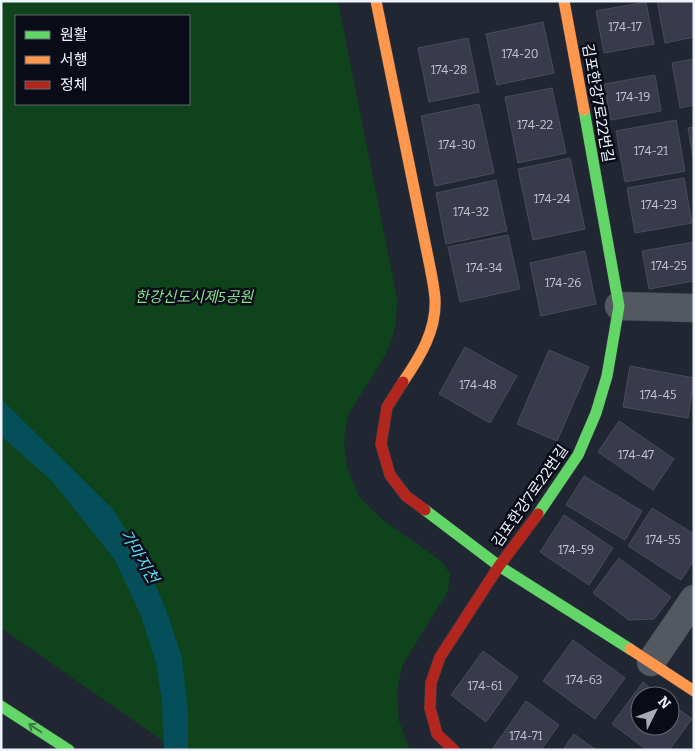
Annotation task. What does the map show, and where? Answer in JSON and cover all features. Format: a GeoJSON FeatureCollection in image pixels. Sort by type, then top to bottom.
{"type":"FeatureCollection","features":[{"type":"Feature","properties":{"kind":"street"},"geometry":{"type":"LineString","coordinates":[[376,1],[435,300],[432,324],[424,350],[387,407],[381,444],[390,475],[406,496],[499,566],[651,662],[694,692]]}},
{"type":"Feature","properties":{"kind":"street","name":"김포한강7로22번길"},"geometry":{"type":"LineString","coordinates":[[454,750],[437,734],[430,708],[431,683],[440,658],[499,566],[551,496],[578,455],[596,413],[607,376],[619,306],[564,1]]}},
{"type":"Feature","properties":{"kind":"street"},"geometry":{"type":"LineString","coordinates":[[619,306],[694,308]]}},
{"type":"Feature","properties":{"kind":"street"},"geometry":{"type":"LineString","coordinates":[[651,662],[694,599]]}},
{"type":"Feature","properties":{"kind":"street"},"geometry":{"type":"LineString","coordinates":[[1,706],[69,750]]}},
{"type":"Feature","properties":{"kind":"green space","name":"한강신도시제5공원"},"geometry":{"type":"Polygon","coordinates":[[[1,1],[338,1],[397,299],[396,322],[392,340],[384,357],[348,415],[344,440],[347,467],[359,497],[382,519],[442,562],[450,574],[448,591],[402,666],[397,691],[399,721],[410,750],[176,750],[1,628],[1,1]]]}},
{"type":"Feature","properties":{"kind":"water","name":"가마지천"},"geometry":{"type":"Polygon","coordinates":[[[1,399],[112,508],[142,555],[165,607],[182,658],[188,713],[188,750],[164,750],[162,701],[156,663],[141,616],[115,560],[52,481],[1,436],[1,399]]]}},
{"type":"Feature","properties":{"kind":"building"},"geometry":{"type":"Polygon","coordinates":[[[657,1],[694,1],[694,37],[665,43],[657,1]]]}},
{"type":"Feature","properties":{"kind":"building"},"geometry":{"type":"Polygon","coordinates":[[[646,2],[654,44],[604,53],[596,11],[646,2]]]}},
{"type":"Feature","properties":{"kind":"building"},"geometry":{"type":"Polygon","coordinates":[[[543,22],[554,73],[497,85],[486,34],[543,22]]]}},
{"type":"Feature","properties":{"kind":"building"},"geometry":{"type":"Polygon","coordinates":[[[468,38],[479,92],[429,102],[418,48],[468,38]]]}},
{"type":"Feature","properties":{"kind":"building"},"geometry":{"type":"Polygon","coordinates":[[[694,59],[694,105],[680,108],[672,63],[694,59]]]}},
{"type":"Feature","properties":{"kind":"building"},"geometry":{"type":"Polygon","coordinates":[[[655,75],[661,111],[611,120],[604,84],[655,75]]]}},
{"type":"Feature","properties":{"kind":"building"},"geometry":{"type":"Polygon","coordinates":[[[552,88],[566,153],[518,163],[505,97],[552,88]]]}},
{"type":"Feature","properties":{"kind":"building"},"geometry":{"type":"Polygon","coordinates":[[[479,104],[494,173],[435,186],[421,116],[479,104]]]}},
{"type":"Feature","properties":{"kind":"building"},"geometry":{"type":"Polygon","coordinates":[[[676,120],[685,171],[625,182],[616,131],[676,120]]]}},
{"type":"Feature","properties":{"kind":"building"},"geometry":{"type":"Polygon","coordinates":[[[694,127],[694,163],[688,128],[694,127]]]}},
{"type":"Feature","properties":{"kind":"building"},"geometry":{"type":"Polygon","coordinates":[[[570,158],[585,229],[533,240],[518,169],[570,158]]]}},
{"type":"Feature","properties":{"kind":"building"},"geometry":{"type":"Polygon","coordinates":[[[684,178],[692,223],[635,233],[627,188],[684,178]]]}},
{"type":"Feature","properties":{"kind":"building"},"geometry":{"type":"Polygon","coordinates":[[[496,180],[507,231],[446,244],[436,193],[496,180]]]}},
{"type":"Feature","properties":{"kind":"building"},"geometry":{"type":"Polygon","coordinates":[[[508,235],[520,289],[460,302],[448,247],[508,235]]]}},
{"type":"Feature","properties":{"kind":"building"},"geometry":{"type":"Polygon","coordinates":[[[694,242],[694,281],[649,289],[642,251],[694,242]]]}},
{"type":"Feature","properties":{"kind":"building"},"geometry":{"type":"Polygon","coordinates":[[[585,251],[596,304],[541,316],[530,263],[585,251]]]}},
{"type":"Feature","properties":{"kind":"building"},"geometry":{"type":"Polygon","coordinates":[[[465,347],[517,376],[490,423],[439,394],[465,347]]]}},
{"type":"Feature","properties":{"kind":"building"},"geometry":{"type":"Polygon","coordinates":[[[549,350],[589,367],[557,441],[517,424],[549,350]]]}},
{"type":"Feature","properties":{"kind":"building"},"geometry":{"type":"Polygon","coordinates":[[[630,366],[694,378],[688,418],[623,407],[630,366]]]}},
{"type":"Feature","properties":{"kind":"building"},"geometry":{"type":"Polygon","coordinates":[[[619,421],[674,459],[653,490],[598,452],[619,421]]]}},
{"type":"Feature","properties":{"kind":"building"},"geometry":{"type":"Polygon","coordinates":[[[584,476],[642,511],[625,540],[566,505],[584,476]]]}},
{"type":"Feature","properties":{"kind":"building"},"geometry":{"type":"Polygon","coordinates":[[[652,508],[694,534],[694,560],[681,580],[628,546],[652,508]]]}},
{"type":"Feature","properties":{"kind":"building"},"geometry":{"type":"Polygon","coordinates":[[[564,515],[613,548],[589,585],[540,552],[564,515]]]}},
{"type":"Feature","properties":{"kind":"building"},"geometry":{"type":"Polygon","coordinates":[[[619,558],[671,597],[654,619],[629,620],[593,593],[619,558]]]}},
{"type":"Feature","properties":{"kind":"building"},"geometry":{"type":"Polygon","coordinates":[[[573,640],[625,678],[595,719],[543,681],[573,640]]]}},
{"type":"Feature","properties":{"kind":"building"},"geometry":{"type":"Polygon","coordinates":[[[483,651],[518,677],[486,722],[451,695],[483,651]]]}},
{"type":"Feature","properties":{"kind":"building"},"geometry":{"type":"Polygon","coordinates":[[[643,682],[648,686],[640,686],[643,682]]]}},
{"type":"Feature","properties":{"kind":"building"},"geometry":{"type":"Polygon","coordinates":[[[630,700],[630,736],[679,736],[669,750],[647,750],[612,724],[630,700]]]}},
{"type":"Feature","properties":{"kind":"building"},"geometry":{"type":"Polygon","coordinates":[[[526,701],[559,725],[541,750],[496,750],[493,748],[526,701]]]}},
{"type":"Feature","properties":{"kind":"building"},"geometry":{"type":"Polygon","coordinates":[[[680,710],[692,719],[680,735],[680,710]]]}},
{"type":"Feature","properties":{"kind":"building"},"geometry":{"type":"Polygon","coordinates":[[[574,734],[596,750],[563,750],[574,734]]]}},
{"type":"Feature","properties":{"kind":"traffic: fast"},"geometry":{"type":"LineString","coordinates":[[538,514],[578,455],[596,413],[607,376],[619,306],[584,110]]}},
{"type":"Feature","properties":{"kind":"traffic: fast"},"geometry":{"type":"LineString","coordinates":[[425,510],[499,566],[630,649]]}},
{"type":"Feature","properties":{"kind":"traffic: fast"},"geometry":{"type":"LineString","coordinates":[[1,706],[69,750]]}},
{"type":"Feature","properties":{"kind":"traffic: slow"},"geometry":{"type":"LineString","coordinates":[[376,1],[435,298],[433,321],[426,343],[403,382]]}},
{"type":"Feature","properties":{"kind":"traffic: slow"},"geometry":{"type":"LineString","coordinates":[[564,1],[584,110]]}},
{"type":"Feature","properties":{"kind":"traffic: slow"},"geometry":{"type":"LineString","coordinates":[[630,649],[694,691]]}},
{"type":"Feature","properties":{"kind":"traffic: jam"},"geometry":{"type":"LineString","coordinates":[[403,382],[387,407],[381,444],[390,475],[406,496],[425,510]]}},
{"type":"Feature","properties":{"kind":"traffic: jam"},"geometry":{"type":"LineString","coordinates":[[454,750],[437,734],[430,708],[431,683],[440,657],[499,566],[538,514]]}}]}
